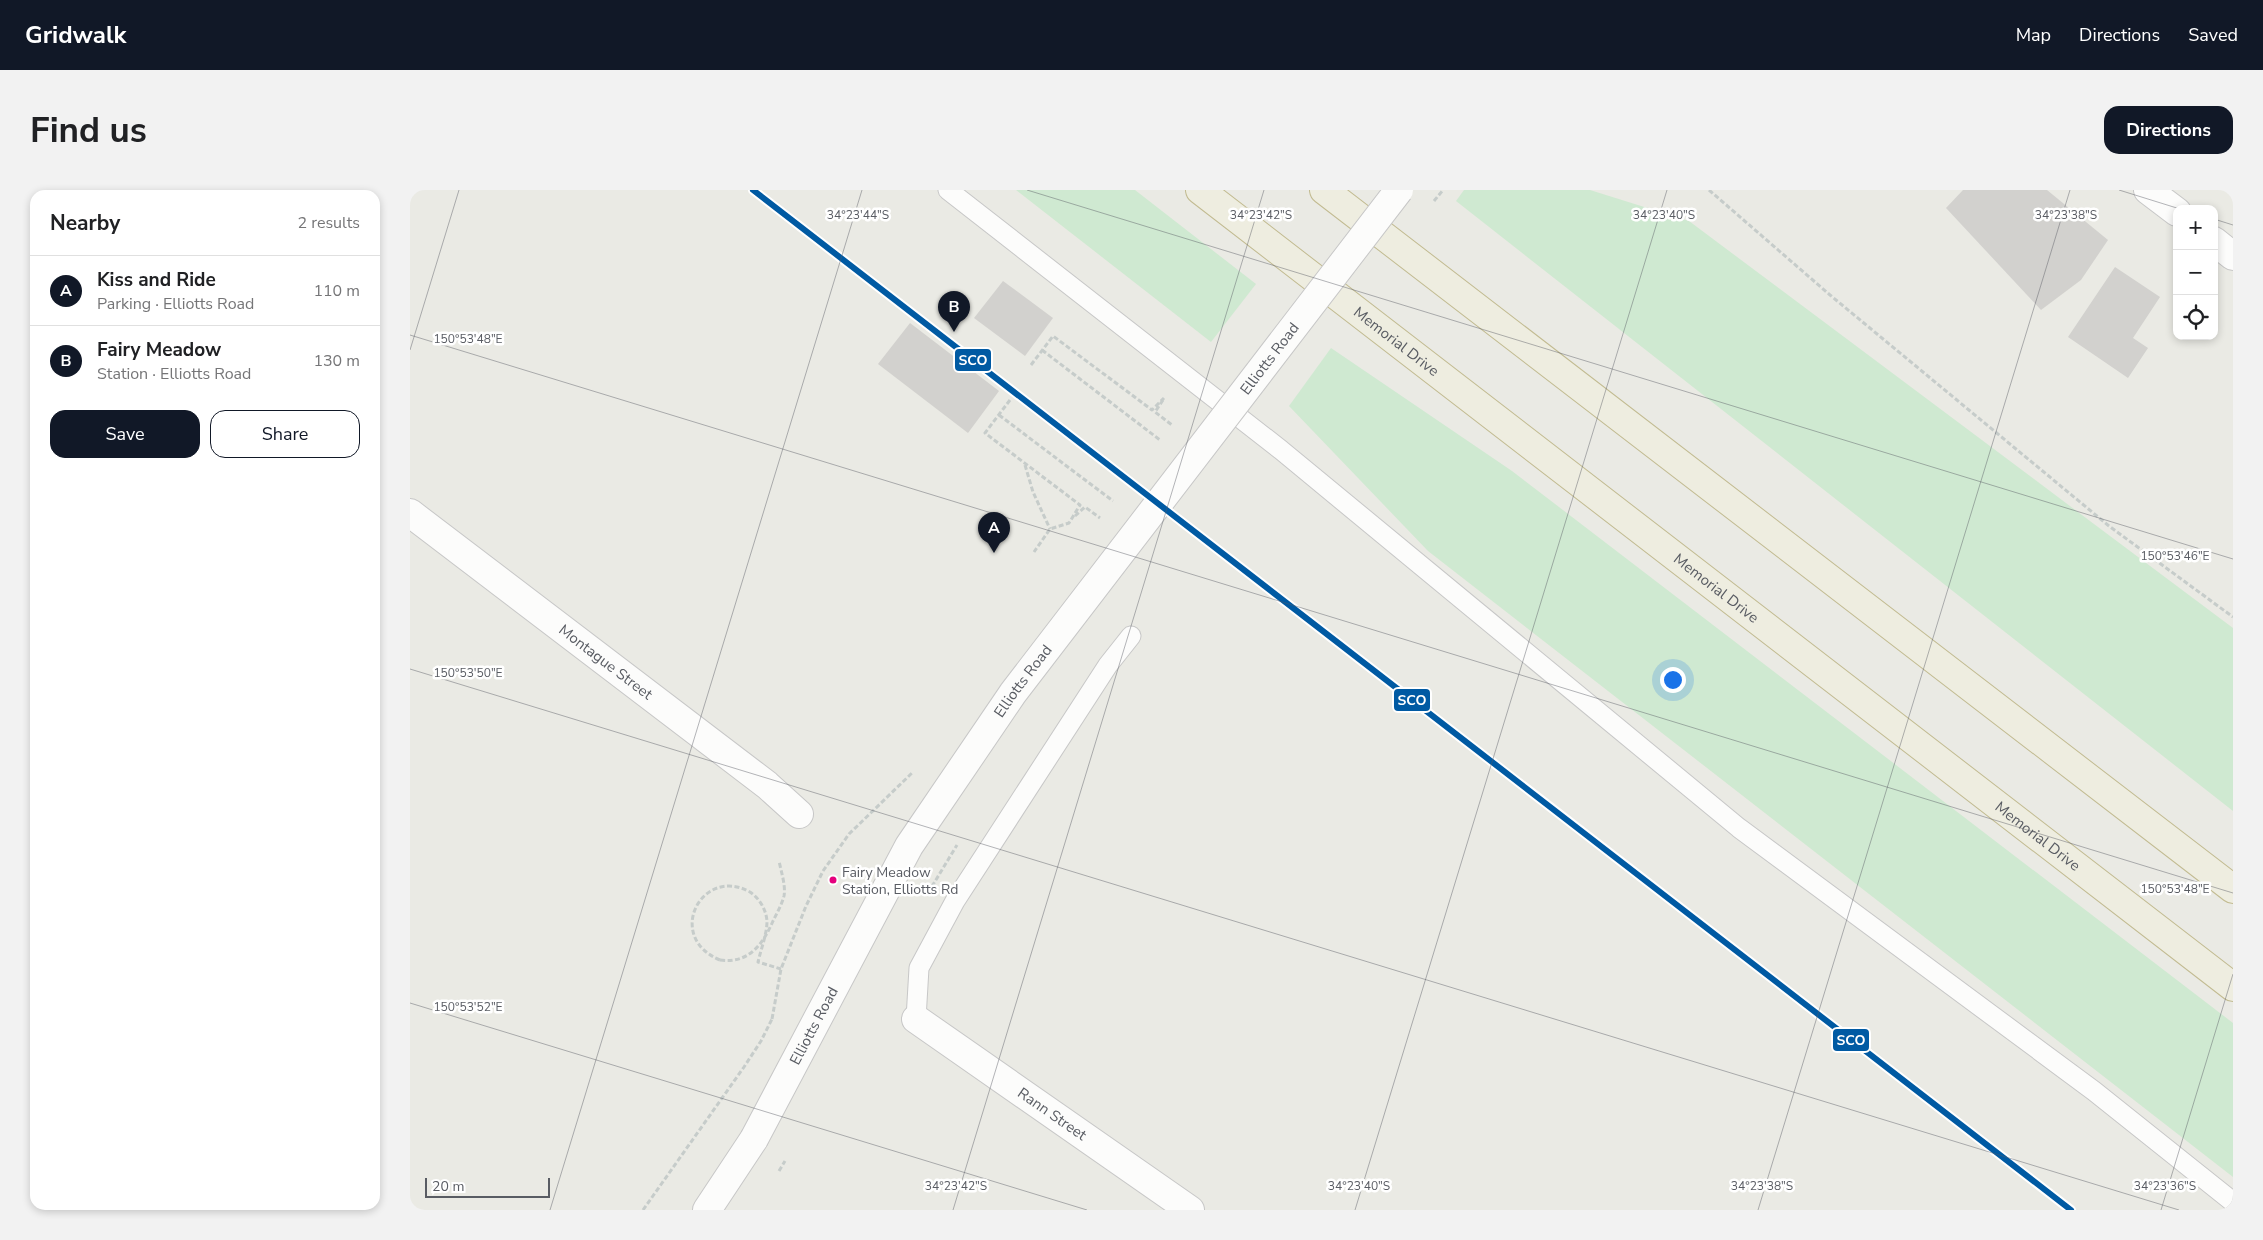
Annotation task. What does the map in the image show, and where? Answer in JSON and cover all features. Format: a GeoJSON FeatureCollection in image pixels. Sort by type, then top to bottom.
{"type":"FeatureCollection","features":[{"type":"Feature","properties":{"kind":"highway","name":"Memorial Drive"},"geometry":{"type":"LineString","coordinates":[[1200,190],[2233,987]]}},
{"type":"Feature","properties":{"kind":"highway"},"geometry":{"type":"LineString","coordinates":[[1324,190],[2233,889]]}},
{"type":"Feature","properties":{"kind":"main road","name":"Elliotts Road"},"geometry":{"type":"LineString","coordinates":[[707,1210],[754,1139],[910,846],[1013,693],[1399,190]]}},
{"type":"Feature","properties":{"kind":"main road"},"geometry":{"type":"LineString","coordinates":[[2148,190],[2173,209]]}},
{"type":"Feature","properties":{"kind":"main road"},"geometry":{"type":"LineString","coordinates":[[2218,244],[2233,256]]}},
{"type":"Feature","properties":{"kind":"main road","name":"Montague Street"},"geometry":{"type":"LineString","coordinates":[[410,513],[767,785],[799,814]]}},
{"type":"Feature","properties":{"kind":"main road","name":"Rann Street"},"geometry":{"type":"LineString","coordinates":[[916,1019],[1190,1210]]}},
{"type":"Feature","properties":{"kind":"lane"},"geometry":{"type":"LineString","coordinates":[[948,190],[1281,450],[1739,828],[2094,1091],[2233,1202]]}},
{"type":"Feature","properties":{"kind":"lane"},"geometry":{"type":"LineString","coordinates":[[916,1019],[919,968],[941,925],[1103,673],[1131,636]]}},
{"type":"Feature","properties":{"kind":"path"},"geometry":{"type":"LineString","coordinates":[[1431,206],[1443,190]]}},
{"type":"Feature","properties":{"kind":"path"},"geometry":{"type":"LineString","coordinates":[[1709,190],[1830,295],[2109,526],[2233,617]]}},
{"type":"Feature","properties":{"kind":"path"},"geometry":{"type":"LineString","coordinates":[[1031,365],[1053,336],[1152,410],[1165,397],[1155,412],[1172,425]]}},
{"type":"Feature","properties":{"kind":"path"},"geometry":{"type":"LineString","coordinates":[[1042,350],[1160,440]]}},
{"type":"Feature","properties":{"kind":"path"},"geometry":{"type":"LineString","coordinates":[[1010,400],[985,433],[1080,505],[1074,517]]}},
{"type":"Feature","properties":{"kind":"path"},"geometry":{"type":"LineString","coordinates":[[999,414],[1113,501]]}},
{"type":"Feature","properties":{"kind":"path"},"geometry":{"type":"LineString","coordinates":[[1025,464],[1033,492],[1050,529]]}},
{"type":"Feature","properties":{"kind":"path"},"geometry":{"type":"LineString","coordinates":[[1034,552],[1050,529],[1069,523],[1085,507],[1100,518]]}},
{"type":"Feature","properties":{"kind":"path"},"geometry":{"type":"LineString","coordinates":[[924,898],[958,842]]}},
{"type":"Feature","properties":{"kind":"path"},"geometry":{"type":"LineString","coordinates":[[779,861],[784,894],[767,934],[759,948],[740,960],[720,960],[709,956],[700,948],[692,928],[692,916],[696,904],[704,896],[725,886],[737,887],[754,895],[764,910],[766,931],[758,962],[781,969]]}},
{"type":"Feature","properties":{"kind":"path"},"geometry":{"type":"LineString","coordinates":[[643,1210],[761,1042],[772,1019]]}},
{"type":"Feature","properties":{"kind":"path"},"geometry":{"type":"LineString","coordinates":[[780,1172],[788,1154]]}},
{"type":"Feature","properties":{"kind":"green space"},"geometry":{"type":"Polygon","coordinates":[[[1016,190],[1135,190],[1256,284],[1211,342],[1016,190]]]}},
{"type":"Feature","properties":{"kind":"green space"},"geometry":{"type":"Polygon","coordinates":[[[1464,190],[1590,190],[1689,221],[2233,628],[2233,811],[1456,201],[1464,190]]]}},
{"type":"Feature","properties":{"kind":"green space"},"geometry":{"type":"Polygon","coordinates":[[[1331,348],[1512,471],[2233,1023],[2233,1177],[1428,551],[1289,406],[1331,348]]]}},
{"type":"Feature","properties":{"kind":"building"},"geometry":{"type":"Polygon","coordinates":[[[1963,190],[2047,190],[2108,240],[2081,280],[2041,310],[1946,208],[1963,190]]]}},
{"type":"Feature","properties":{"kind":"building"},"geometry":{"type":"Polygon","coordinates":[[[2115,267],[2160,297],[2133,338],[2148,348],[2128,378],[2068,337],[2115,267]]]}},
{"type":"Feature","properties":{"kind":"building"},"geometry":{"type":"Polygon","coordinates":[[[1003,281],[1053,318],[1025,356],[974,318],[1003,281]]]}},
{"type":"Feature","properties":{"kind":"building"},"geometry":{"type":"Polygon","coordinates":[[[910,323],[999,391],[968,433],[878,364],[910,323]]]}},
{"type":"Feature","properties":{"kind":"transit line","name":"SCO"},"geometry":{"type":"LineString","coordinates":[[753,190],[2071,1210]]}},
{"type":"Feature","properties":{"kind":"place","name":"Fairy Meadow"},"geometry":{"type":"Point","coordinates":[954,332]}},
{"type":"Feature","properties":{"kind":"place","name":"Kiss and Ride"},"geometry":{"type":"Point","coordinates":[994,553]}},
{"type":"Feature","properties":{"kind":"place","name":"Fairy Meadow Station, Elliotts Rd"},"geometry":{"type":"Point","coordinates":[833,880]}}]}
